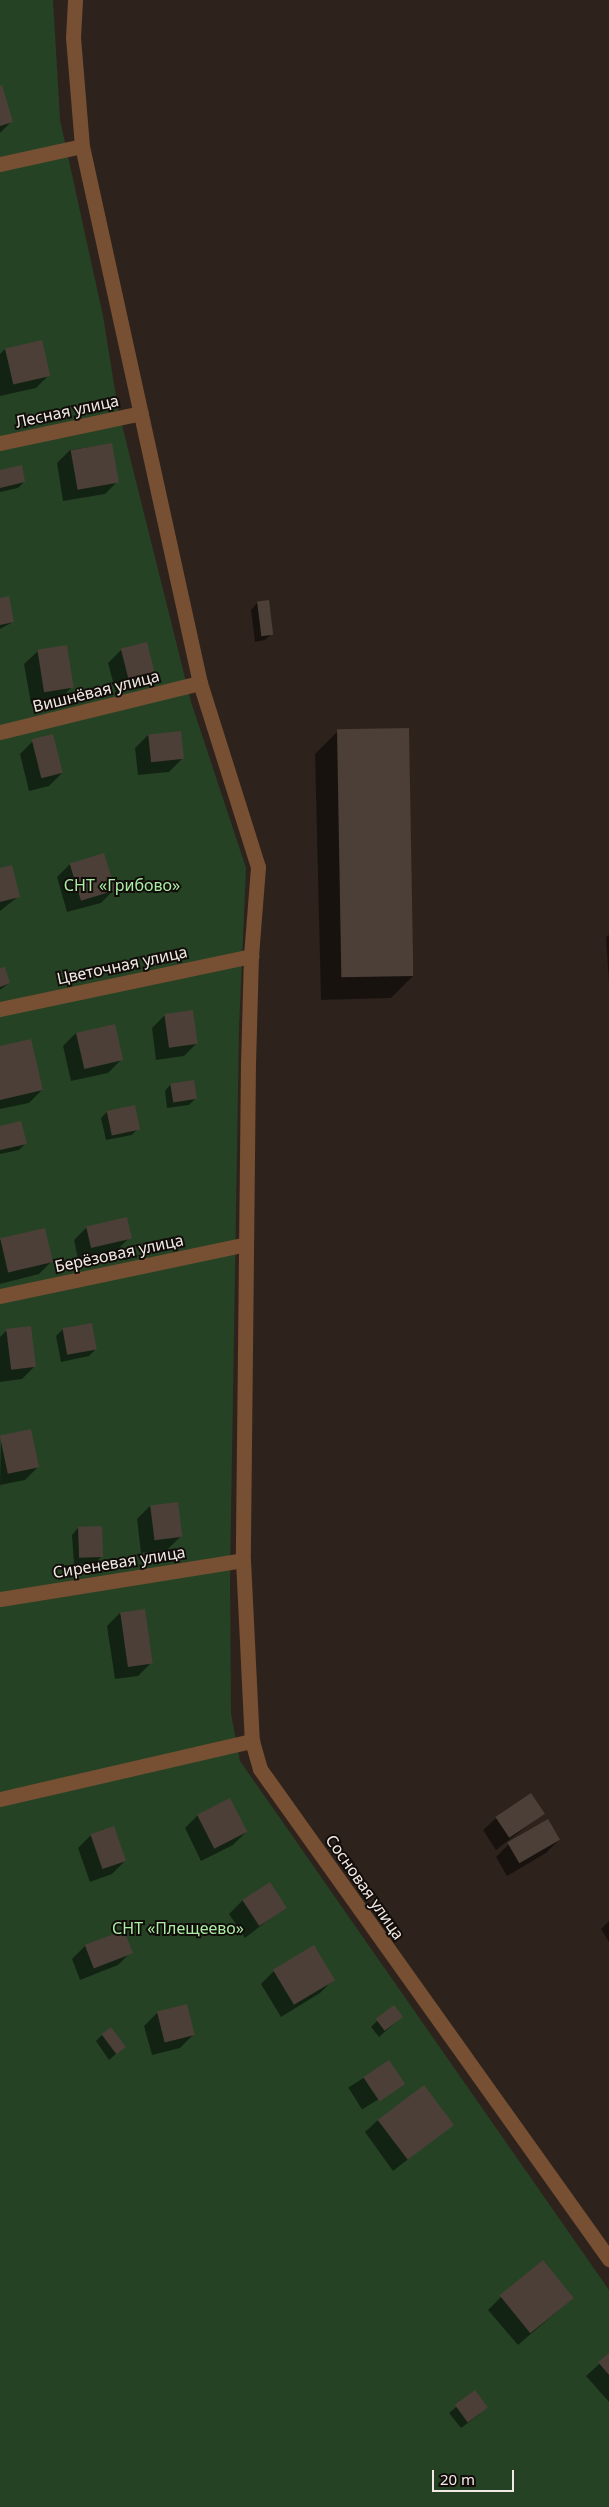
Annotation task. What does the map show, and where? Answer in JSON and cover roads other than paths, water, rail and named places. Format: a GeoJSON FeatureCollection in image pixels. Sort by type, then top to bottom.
{"type":"FeatureCollection","features":[{"type":"Feature","properties":{"kind":"street","name":"Сосновая улица"},"geometry":{"type":"LineString","coordinates":[[75,0],[73,37],[82,146],[200,683],[258,867],[250,956],[243,1560],[252,1741],[260,1769],[609,2259]]}},
{"type":"Feature","properties":{"kind":"street"},"geometry":{"type":"LineString","coordinates":[[0,164],[82,146]]}},
{"type":"Feature","properties":{"kind":"street","name":"Лесная улица"},"geometry":{"type":"LineString","coordinates":[[0,443],[141,413]]}},
{"type":"Feature","properties":{"kind":"street","name":"Вишнёвая улица"},"geometry":{"type":"LineString","coordinates":[[0,732],[200,683]]}},
{"type":"Feature","properties":{"kind":"street","name":"Цветочная улица"},"geometry":{"type":"LineString","coordinates":[[0,1009],[250,956]]}},
{"type":"Feature","properties":{"kind":"street","name":"Берёзовая улица"},"geometry":{"type":"LineString","coordinates":[[0,1296],[246,1244]]}},
{"type":"Feature","properties":{"kind":"street","name":"Сиреневая улица"},"geometry":{"type":"LineString","coordinates":[[0,1599],[243,1560]]}},
{"type":"Feature","properties":{"kind":"street"},"geometry":{"type":"LineString","coordinates":[[0,1799],[252,1741]]}},
{"type":"Feature","properties":{"kind":"park label","name":"СНТ «Грибово»"},"geometry":{"type":"Point","coordinates":[122,885]}},
{"type":"Feature","properties":{"kind":"park label","name":"СНТ «Плещеево»"},"geometry":{"type":"Point","coordinates":[178,1928]}}]}
